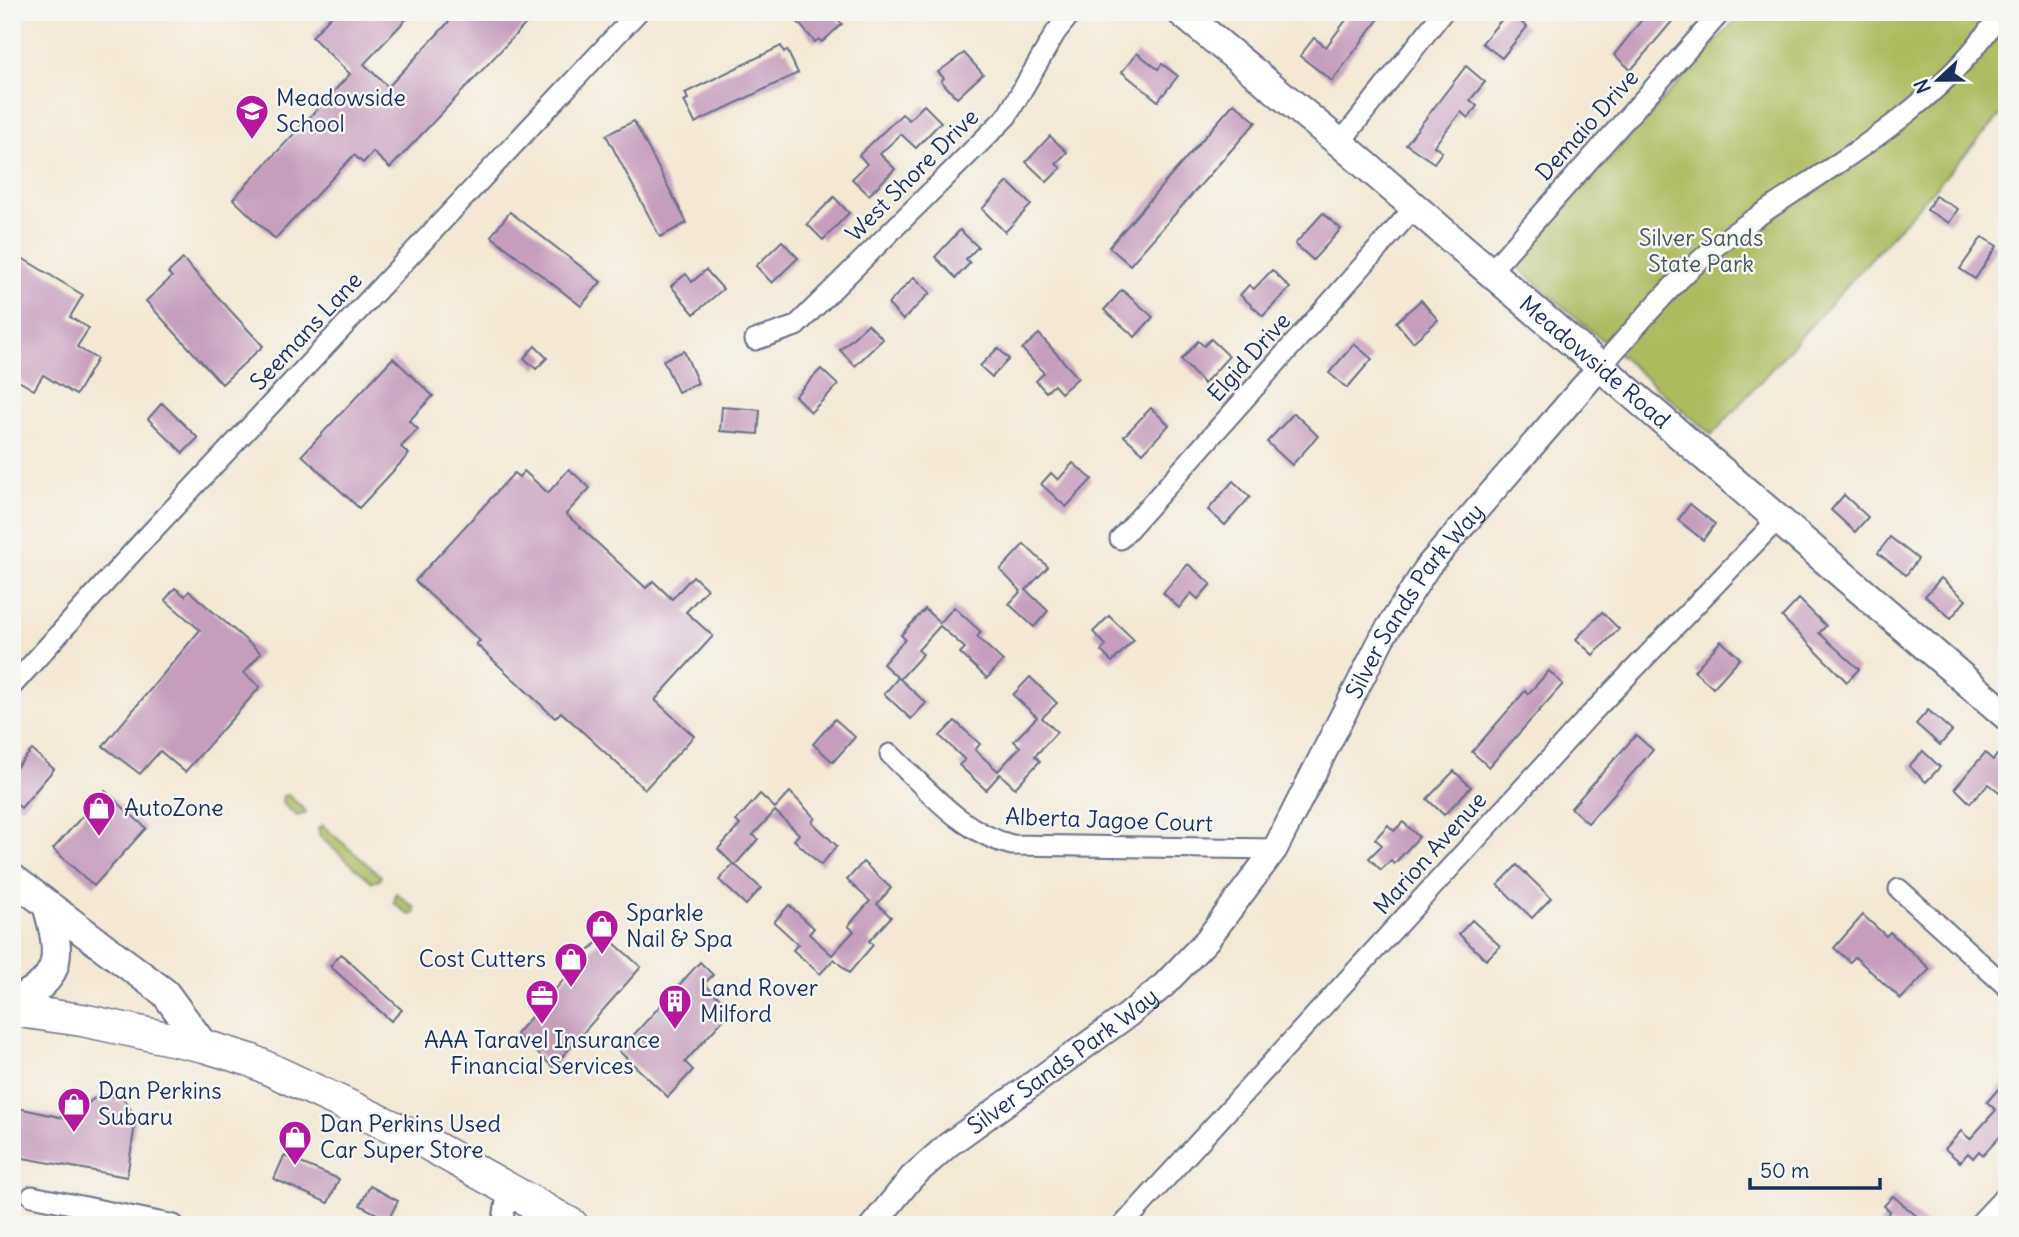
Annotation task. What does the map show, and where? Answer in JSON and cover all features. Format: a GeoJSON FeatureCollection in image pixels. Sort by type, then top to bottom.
{"type":"FeatureCollection","features":[{"type":"Feature","properties":{"kind":"main road","name":"Meadowside Road"},"geometry":{"type":"LineString","coordinates":[[1181,12],[1340,143],[2007,716]]}},
{"type":"Feature","properties":{"kind":"main road"},"geometry":{"type":"LineString","coordinates":[[12,878],[165,993],[204,1046]]}},
{"type":"Feature","properties":{"kind":"main road"},"geometry":{"type":"LineString","coordinates":[[12,1001],[40,986],[53,968],[58,949],[47,905]]}},
{"type":"Feature","properties":{"kind":"main road"},"geometry":{"type":"LineString","coordinates":[[12,1010],[82,1020],[204,1046],[250,1060],[381,1121],[572,1225]]}},
{"type":"Feature","properties":{"kind":"street","name":"Seemans Lane"},"geometry":{"type":"LineString","coordinates":[[12,686],[141,543],[638,12]]}},
{"type":"Feature","properties":{"kind":"street","name":"West Shore Drive"},"geometry":{"type":"LineString","coordinates":[[755,340],[796,326],[1007,116],[1056,32],[1072,12]]}},
{"type":"Feature","properties":{"kind":"street"},"geometry":{"type":"LineString","coordinates":[[1340,143],[1443,12]]}},
{"type":"Feature","properties":{"kind":"street","name":"Demaio Drive"},"geometry":{"type":"LineString","coordinates":[[1490,272],[1721,12]]}},
{"type":"Feature","properties":{"kind":"street","name":"Silver Sands Park Way"},"geometry":{"type":"LineString","coordinates":[[873,1225],[912,1177],[948,1145],[1128,1015],[1164,985],[1207,940],[1275,849],[1382,638],[1408,595],[1428,566],[1601,366],[1702,258],[1912,110],[1957,68],[2001,12]]}},
{"type":"Feature","properties":{"kind":"street","name":"Elgid Drive"},"geometry":{"type":"LineString","coordinates":[[1120,539],[1415,207]]}},
{"type":"Feature","properties":{"kind":"street","name":"Marion Avenue"},"geometry":{"type":"LineString","coordinates":[[1123,1225],[1589,716],[1778,519]]}},
{"type":"Feature","properties":{"kind":"street","name":"Alberta Jagoe Court"},"geometry":{"type":"LineString","coordinates":[[890,754],[962,822],[1000,842],[1012,845],[1275,849]]}},
{"type":"Feature","properties":{"kind":"street"},"geometry":{"type":"LineString","coordinates":[[1899,889],[2007,987]]}},
{"type":"Feature","properties":{"kind":"street"},"geometry":{"type":"LineString","coordinates":[[502,1225],[508,1190]]}},
{"type":"Feature","properties":{"kind":"street"},"geometry":{"type":"LineString","coordinates":[[1978,1225],[2007,1194]]}},
{"type":"Feature","properties":{"kind":"street"},"geometry":{"type":"LineString","coordinates":[[32,1196],[174,1225]]}},
{"type":"Feature","properties":{"kind":"green space","name":"Silver Sands State Park"},"geometry":{"type":"Polygon","coordinates":[[[1743,12],[2007,12],[2007,108],[1712,435],[1514,264],[1743,12]]]}},
{"type":"Feature","properties":{"kind":"green space"},"geometry":{"type":"Polygon","coordinates":[[[288,795],[306,811],[305,814],[297,816],[282,803],[283,796],[288,795]]]}},
{"type":"Feature","properties":{"kind":"green space"},"geometry":{"type":"Polygon","coordinates":[[[322,825],[381,876],[380,880],[372,882],[320,837],[318,829],[322,825]]]}},
{"type":"Feature","properties":{"kind":"green space"},"geometry":{"type":"Polygon","coordinates":[[[396,893],[415,908],[415,914],[409,915],[394,903],[396,893]]]}},
{"type":"Feature","properties":{"kind":"building","name":"Meadowside School"},"geometry":{"type":"Polygon","coordinates":[[[334,12],[413,12],[364,64],[388,87],[458,12],[537,12],[390,168],[373,152],[363,163],[354,155],[275,239],[233,199],[350,74],[312,37],[334,12]]]}},
{"type":"Feature","properties":{"kind":"building"},"geometry":{"type":"Polygon","coordinates":[[[789,12],[832,12],[842,24],[822,42],[819,39],[815,42],[789,12]]]}},
{"type":"Feature","properties":{"kind":"building"},"geometry":{"type":"Polygon","coordinates":[[[1352,12],[1384,12],[1332,81],[1300,56],[1314,38],[1326,47],[1352,12]]]}},
{"type":"Feature","properties":{"kind":"building"},"geometry":{"type":"Polygon","coordinates":[[[1508,12],[1527,27],[1502,58],[1482,43],[1508,12]]]}},
{"type":"Feature","properties":{"kind":"building"},"geometry":{"type":"Polygon","coordinates":[[[1648,12],[1680,12],[1631,70],[1614,55],[1648,12]]]}},
{"type":"Feature","properties":{"kind":"building"},"geometry":{"type":"Polygon","coordinates":[[[781,46],[784,52],[787,50],[798,73],[695,123],[684,101],[688,99],[685,93],[781,46]]]}},
{"type":"Feature","properties":{"kind":"building"},"geometry":{"type":"Polygon","coordinates":[[[964,53],[983,74],[957,98],[941,81],[944,78],[938,72],[964,53]]]}},
{"type":"Feature","properties":{"kind":"building"},"geometry":{"type":"Polygon","coordinates":[[[1137,53],[1158,69],[1162,64],[1178,76],[1158,101],[1122,72],[1137,53]]]}},
{"type":"Feature","properties":{"kind":"building"},"geometry":{"type":"Polygon","coordinates":[[[1466,66],[1485,82],[1470,100],[1477,106],[1468,118],[1461,112],[1434,146],[1442,152],[1434,163],[1406,144],[1466,66]]]}},
{"type":"Feature","properties":{"kind":"building"},"geometry":{"type":"Polygon","coordinates":[[[1234,103],[1256,122],[1130,265],[1109,247],[1234,103]]]}},
{"type":"Feature","properties":{"kind":"building"},"geometry":{"type":"Polygon","coordinates":[[[924,105],[941,122],[916,148],[901,134],[880,154],[895,169],[869,195],[852,179],[867,164],[859,155],[902,114],[909,120],[924,105]]]}},
{"type":"Feature","properties":{"kind":"building"},"geometry":{"type":"Polygon","coordinates":[[[634,121],[687,223],[660,237],[606,135],[634,121]]]}},
{"type":"Feature","properties":{"kind":"building"},"geometry":{"type":"Polygon","coordinates":[[[1050,136],[1067,152],[1056,164],[1061,168],[1047,182],[1026,162],[1050,136]]]}},
{"type":"Feature","properties":{"kind":"building"},"geometry":{"type":"Polygon","coordinates":[[[1008,182],[1031,205],[1005,232],[982,209],[1008,182]]]}},
{"type":"Feature","properties":{"kind":"building"},"geometry":{"type":"Polygon","coordinates":[[[1935,196],[1958,209],[1949,223],[1927,210],[1935,196]]]}},
{"type":"Feature","properties":{"kind":"building"},"geometry":{"type":"Polygon","coordinates":[[[834,197],[849,213],[823,240],[807,224],[834,197]]]}},
{"type":"Feature","properties":{"kind":"building"},"geometry":{"type":"Polygon","coordinates":[[[510,212],[601,282],[581,306],[491,236],[510,212]]]}},
{"type":"Feature","properties":{"kind":"building"},"geometry":{"type":"Polygon","coordinates":[[[1323,213],[1341,229],[1313,260],[1295,244],[1323,213]]]}},
{"type":"Feature","properties":{"kind":"building"},"geometry":{"type":"Polygon","coordinates":[[[960,230],[978,247],[966,259],[970,263],[956,278],[935,257],[960,230]]]}},
{"type":"Feature","properties":{"kind":"building"},"geometry":{"type":"Polygon","coordinates":[[[1982,237],[1997,246],[1975,279],[1960,269],[1982,237]]]}},
{"type":"Feature","properties":{"kind":"building"},"geometry":{"type":"Polygon","coordinates":[[[782,241],[798,258],[772,283],[756,266],[782,241]]]}},
{"type":"Feature","properties":{"kind":"building"},"geometry":{"type":"Polygon","coordinates":[[[12,252],[83,295],[70,317],[89,328],[77,347],[97,359],[76,395],[43,375],[34,390],[12,377],[20,361],[12,356],[12,252]]]}},
{"type":"Feature","properties":{"kind":"building"},"geometry":{"type":"Polygon","coordinates":[[[183,259],[263,346],[222,384],[146,301],[172,277],[168,273],[183,259]]]}},
{"type":"Feature","properties":{"kind":"building"},"geometry":{"type":"Polygon","coordinates":[[[706,270],[723,289],[694,314],[671,286],[686,274],[692,282],[706,270]]]}},
{"type":"Feature","properties":{"kind":"building"},"geometry":{"type":"Polygon","coordinates":[[[1272,270],[1290,288],[1263,316],[1240,295],[1249,285],[1254,289],[1272,270]]]}},
{"type":"Feature","properties":{"kind":"building"},"geometry":{"type":"Polygon","coordinates":[[[914,277],[930,293],[903,320],[888,304],[914,277]]]}},
{"type":"Feature","properties":{"kind":"building"},"geometry":{"type":"Polygon","coordinates":[[[1122,290],[1153,317],[1135,337],[1104,310],[1122,290]]]}},
{"type":"Feature","properties":{"kind":"building"},"geometry":{"type":"Polygon","coordinates":[[[1421,300],[1438,320],[1413,342],[1396,322],[1421,300]]]}},
{"type":"Feature","properties":{"kind":"building"},"geometry":{"type":"Polygon","coordinates":[[[868,324],[883,339],[855,366],[840,350],[868,324]]]}},
{"type":"Feature","properties":{"kind":"building"},"geometry":{"type":"Polygon","coordinates":[[[1039,334],[1078,378],[1061,393],[1054,385],[1046,392],[1036,381],[1044,373],[1022,349],[1039,334]]]}},
{"type":"Feature","properties":{"kind":"building"},"geometry":{"type":"Polygon","coordinates":[[[1211,339],[1229,356],[1204,384],[1181,360],[1198,341],[1204,346],[1211,339]]]}},
{"type":"Feature","properties":{"kind":"building"},"geometry":{"type":"Polygon","coordinates":[[[1354,344],[1372,359],[1347,388],[1329,373],[1354,344]]]}},
{"type":"Feature","properties":{"kind":"building"},"geometry":{"type":"Polygon","coordinates":[[[535,346],[547,358],[536,369],[524,358],[535,346]]]}},
{"type":"Feature","properties":{"kind":"building"},"geometry":{"type":"Polygon","coordinates":[[[998,348],[1009,359],[992,377],[980,366],[998,348]]]}},
{"type":"Feature","properties":{"kind":"building"},"geometry":{"type":"Polygon","coordinates":[[[684,351],[698,383],[678,392],[663,360],[684,351]]]}},
{"type":"Feature","properties":{"kind":"building"},"geometry":{"type":"Polygon","coordinates":[[[393,358],[433,396],[409,421],[418,429],[401,447],[409,454],[359,508],[302,455],[393,358]]]}},
{"type":"Feature","properties":{"kind":"building"},"geometry":{"type":"Polygon","coordinates":[[[821,369],[838,385],[811,412],[795,396],[821,369]]]}},
{"type":"Feature","properties":{"kind":"building"},"geometry":{"type":"Polygon","coordinates":[[[162,403],[198,438],[183,453],[148,419],[162,403]]]}},
{"type":"Feature","properties":{"kind":"building"},"geometry":{"type":"Polygon","coordinates":[[[722,407],[760,410],[758,434],[720,431],[722,407]]]}},
{"type":"Feature","properties":{"kind":"building"},"geometry":{"type":"Polygon","coordinates":[[[1151,408],[1169,425],[1143,453],[1124,436],[1151,408]]]}},
{"type":"Feature","properties":{"kind":"building"},"geometry":{"type":"Polygon","coordinates":[[[1294,413],[1318,436],[1292,465],[1267,442],[1294,413]]]}},
{"type":"Feature","properties":{"kind":"building"},"geometry":{"type":"Polygon","coordinates":[[[1073,463],[1092,479],[1066,507],[1041,484],[1051,473],[1058,480],[1073,463]]]}},
{"type":"Feature","properties":{"kind":"building"},"geometry":{"type":"Polygon","coordinates":[[[569,469],[590,488],[566,514],[646,588],[653,581],[672,599],[693,576],[707,589],[686,612],[713,636],[655,700],[694,736],[645,789],[561,712],[555,718],[476,644],[480,641],[415,581],[514,473],[519,477],[524,471],[548,493],[569,469]]]}},
{"type":"Feature","properties":{"kind":"building"},"geometry":{"type":"Polygon","coordinates":[[[1233,481],[1250,497],[1225,525],[1208,510],[1233,481]]]}},
{"type":"Feature","properties":{"kind":"building"},"geometry":{"type":"Polygon","coordinates":[[[1844,495],[1868,517],[1855,532],[1831,510],[1844,495]]]}},
{"type":"Feature","properties":{"kind":"building"},"geometry":{"type":"Polygon","coordinates":[[[1690,504],[1715,524],[1703,540],[1678,520],[1690,504]]]}},
{"type":"Feature","properties":{"kind":"building"},"geometry":{"type":"Polygon","coordinates":[[[1890,537],[1918,559],[1906,575],[1878,553],[1890,537]]]}},
{"type":"Feature","properties":{"kind":"building"},"geometry":{"type":"Polygon","coordinates":[[[1024,544],[1048,567],[1026,590],[1048,611],[1034,627],[1009,604],[1021,591],[1000,570],[1024,544]]]}},
{"type":"Feature","properties":{"kind":"building"},"geometry":{"type":"Polygon","coordinates":[[[1188,564],[1211,584],[1198,599],[1191,593],[1179,608],[1163,593],[1188,564]]]}},
{"type":"Feature","properties":{"kind":"building"},"geometry":{"type":"Polygon","coordinates":[[[1941,578],[1966,600],[1951,618],[1925,596],[1941,578]]]}},
{"type":"Feature","properties":{"kind":"building"},"geometry":{"type":"Polygon","coordinates":[[[175,588],[185,596],[189,591],[261,653],[244,673],[260,687],[185,772],[160,751],[140,774],[103,746],[200,630],[165,600],[175,588]]]}},
{"type":"Feature","properties":{"kind":"building"},"geometry":{"type":"Polygon","coordinates":[[[1799,599],[1826,626],[1819,633],[1859,669],[1847,682],[1782,617],[1799,599]]]}},
{"type":"Feature","properties":{"kind":"building"},"geometry":{"type":"Polygon","coordinates":[[[954,607],[981,632],[977,637],[1003,661],[987,678],[960,653],[965,648],[940,626],[918,650],[923,654],[900,679],[926,703],[911,719],[884,694],[898,678],[883,664],[905,639],[901,635],[925,609],[940,623],[954,607]]]}},
{"type":"Feature","properties":{"kind":"building"},"geometry":{"type":"Polygon","coordinates":[[[1602,612],[1619,629],[1593,655],[1576,639],[1602,612]]]}},
{"type":"Feature","properties":{"kind":"building"},"geometry":{"type":"Polygon","coordinates":[[[1109,616],[1134,640],[1112,662],[1101,651],[1106,645],[1093,632],[1109,616]]]}},
{"type":"Feature","properties":{"kind":"building"},"geometry":{"type":"Polygon","coordinates":[[[1721,641],[1740,658],[1713,688],[1694,671],[1721,641]]]}},
{"type":"Feature","properties":{"kind":"building"},"geometry":{"type":"Polygon","coordinates":[[[1549,671],[1563,684],[1489,767],[1472,752],[1525,691],[1528,694],[1549,671]]]}},
{"type":"Feature","properties":{"kind":"building"},"geometry":{"type":"Polygon","coordinates":[[[1030,677],[1057,703],[1042,718],[1057,732],[1035,756],[1040,761],[1015,788],[1000,774],[986,790],[959,765],[965,760],[940,736],[955,721],[980,744],[975,750],[998,771],[1020,747],[1014,741],[1037,717],[1013,695],[1030,677]]]}},
{"type":"Feature","properties":{"kind":"building"},"geometry":{"type":"Polygon","coordinates":[[[1928,710],[1952,731],[1940,745],[1916,724],[1928,710]]]}},
{"type":"Feature","properties":{"kind":"building"},"geometry":{"type":"Polygon","coordinates":[[[835,719],[855,737],[833,762],[813,744],[835,719]]]}},
{"type":"Feature","properties":{"kind":"building"},"geometry":{"type":"Polygon","coordinates":[[[1636,735],[1653,750],[1588,823],[1571,808],[1636,735]]]}},
{"type":"Feature","properties":{"kind":"building"},"geometry":{"type":"Polygon","coordinates":[[[32,750],[54,769],[21,808],[12,800],[12,772],[32,750]]]}},
{"type":"Feature","properties":{"kind":"building"},"geometry":{"type":"Polygon","coordinates":[[[1923,751],[1940,767],[1926,782],[1909,766],[1923,751]]]}},
{"type":"Feature","properties":{"kind":"building"},"geometry":{"type":"Polygon","coordinates":[[[1985,753],[1993,760],[1997,755],[2007,763],[2007,783],[1999,792],[1989,784],[1970,803],[1955,788],[1985,753]]]}},
{"type":"Feature","properties":{"kind":"building"},"geometry":{"type":"Polygon","coordinates":[[[1454,771],[1471,787],[1444,815],[1427,799],[1454,771]]]}},
{"type":"Feature","properties":{"kind":"building","name":"AutoZone"},"geometry":{"type":"Polygon","coordinates":[[[105,791],[146,828],[94,886],[53,849],[105,791]]]}},
{"type":"Feature","properties":{"kind":"building"},"geometry":{"type":"Polygon","coordinates":[[[790,792],[815,818],[812,822],[837,846],[821,865],[794,840],[799,834],[775,811],[753,835],[758,839],[735,865],[761,888],[746,905],[719,880],[733,864],[718,849],[740,825],[736,821],[760,794],[775,808],[790,792]]]}},
{"type":"Feature","properties":{"kind":"building"},"geometry":{"type":"Polygon","coordinates":[[[1403,822],[1419,837],[1394,864],[1391,860],[1381,870],[1369,858],[1382,845],[1375,839],[1388,825],[1394,831],[1403,822]]]}},
{"type":"Feature","properties":{"kind":"building"},"geometry":{"type":"Polygon","coordinates":[[[863,862],[891,888],[877,904],[891,917],[869,941],[873,945],[849,973],[834,959],[820,974],[793,950],[798,944],[774,922],[789,905],[814,928],[809,934],[832,955],[854,931],[848,926],[870,901],[847,880],[863,862]]]}},
{"type":"Feature","properties":{"kind":"building"},"geometry":{"type":"Polygon","coordinates":[[[1517,865],[1551,898],[1532,918],[1498,885],[1517,865]]]}},
{"type":"Feature","properties":{"kind":"building"},"geometry":{"type":"Polygon","coordinates":[[[1863,915],[1886,936],[1890,932],[1930,969],[1901,999],[1855,957],[1850,962],[1834,948],[1863,915]]]}},
{"type":"Feature","properties":{"kind":"building"},"geometry":{"type":"Polygon","coordinates":[[[1472,920],[1500,946],[1486,960],[1459,934],[1472,920]]]}},
{"type":"Feature","properties":{"kind":"building"},"geometry":{"type":"Polygon","coordinates":[[[604,934],[641,967],[553,1067],[516,1034],[604,934]]]}},
{"type":"Feature","properties":{"kind":"building"},"geometry":{"type":"Polygon","coordinates":[[[341,954],[402,1010],[391,1021],[330,966],[341,954]]]}},
{"type":"Feature","properties":{"kind":"building","name":"Land Rover Milford"},"geometry":{"type":"Polygon","coordinates":[[[700,962],[713,975],[704,984],[732,1010],[685,1062],[693,1070],[668,1097],[619,1051],[700,962]]]}},
{"type":"Feature","properties":{"kind":"building"},"geometry":{"type":"Polygon","coordinates":[[[2007,1079],[2007,1129],[1983,1155],[1979,1151],[1973,1158],[1968,1153],[1960,1162],[1945,1149],[1961,1131],[1970,1139],[1996,1110],[1987,1102],[2007,1079]]]}},
{"type":"Feature","properties":{"kind":"building","name":"Dan Perkins Subaru"},"geometry":{"type":"Polygon","coordinates":[[[106,1095],[123,1098],[136,1118],[127,1177],[12,1156],[18,1108],[78,1121],[84,1107],[93,1099],[106,1095]]]}},
{"type":"Feature","properties":{"kind":"building","name":"Dan Perkins Used Car Super Store"},"geometry":{"type":"Polygon","coordinates":[[[284,1156],[339,1179],[328,1203],[274,1179],[284,1156]]]}},
{"type":"Feature","properties":{"kind":"building"},"geometry":{"type":"Polygon","coordinates":[[[370,1186],[398,1201],[388,1220],[360,1205],[370,1186]]]}},
{"type":"Feature","properties":{"kind":"building"},"geometry":{"type":"Polygon","coordinates":[[[1893,1196],[1927,1225],[1879,1225],[1890,1211],[1884,1206],[1893,1196]]]}},
{"type":"Feature","properties":{"kind":"place","name":"Meadowside School"},"geometry":{"type":"Point","coordinates":[252,141]}},
{"type":"Feature","properties":{"kind":"place","name":"AutoZone"},"geometry":{"type":"Point","coordinates":[99,838]}},
{"type":"Feature","properties":{"kind":"place","name":"Sparkle Nail & Spa"},"geometry":{"type":"Point","coordinates":[602,956]}},
{"type":"Feature","properties":{"kind":"place","name":"Cost Cutters"},"geometry":{"type":"Point","coordinates":[571,989]}},
{"type":"Feature","properties":{"kind":"place","name":"AAA Taravel Insurance Financial Services"},"geometry":{"type":"Point","coordinates":[542,1026]}},
{"type":"Feature","properties":{"kind":"place","name":"Land Rover Milford"},"geometry":{"type":"Point","coordinates":[675,1031]}},
{"type":"Feature","properties":{"kind":"place","name":"Dan Perkins Subaru"},"geometry":{"type":"Point","coordinates":[74,1134]}},
{"type":"Feature","properties":{"kind":"place","name":"Dan Perkins Used Car Super Store"},"geometry":{"type":"Point","coordinates":[295,1167]}}]}
